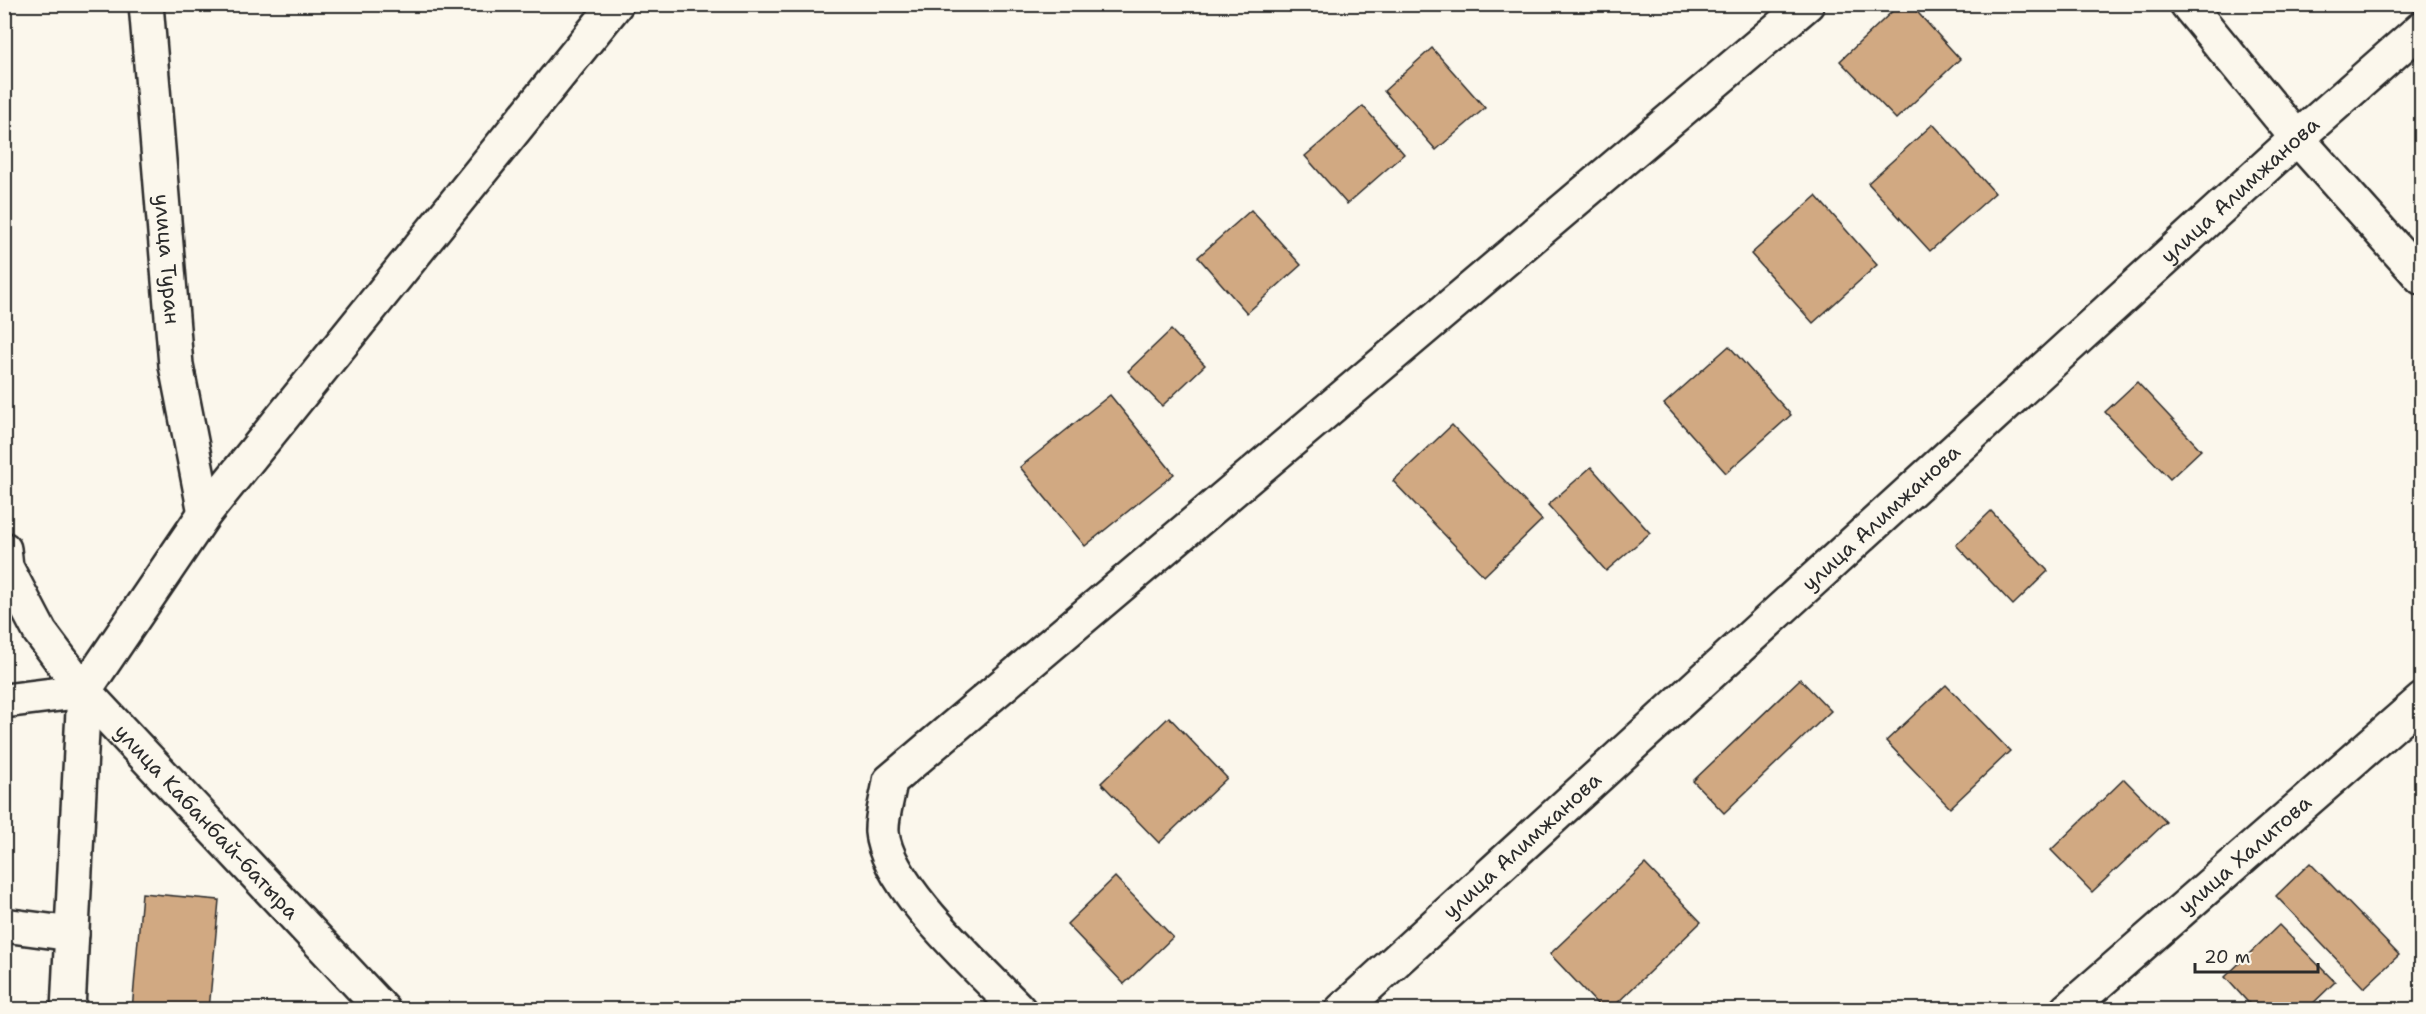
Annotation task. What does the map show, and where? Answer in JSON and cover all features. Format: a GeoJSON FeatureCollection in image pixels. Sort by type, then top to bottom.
{"type":"FeatureCollection","features":[{"type":"Feature","properties":{"kind":"street","name":"улица Туран"},"geometry":{"type":"LineString","coordinates":[[146,4],[176,365],[205,513]]}},
{"type":"Feature","properties":{"kind":"street"},"geometry":{"type":"LineString","coordinates":[[68,1010],[84,691],[205,513],[616,4]]}},
{"type":"Feature","properties":{"kind":"street"},"geometry":{"type":"LineString","coordinates":[[1019,1010],[917,902],[892,865],[882,832],[890,781],[1807,4]]}},
{"type":"Feature","properties":{"kind":"street"},"geometry":{"type":"LineString","coordinates":[[2187,4],[2297,138],[2421,278]]}},
{"type":"Feature","properties":{"kind":"street","name":"улица Алимжанова"},"geometry":{"type":"LineString","coordinates":[[1342,1010],[2297,138],[2421,28]]}},
{"type":"Feature","properties":{"kind":"street","name":"улица Кабанбай-батыра"},"geometry":{"type":"LineString","coordinates":[[4,549],[6,567],[39,632],[84,691],[382,1010]]}},
{"type":"Feature","properties":{"kind":"street"},"geometry":{"type":"LineString","coordinates":[[4,701],[84,691]]}},
{"type":"Feature","properties":{"kind":"street","name":"улица Халитова"},"geometry":{"type":"LineString","coordinates":[[2067,1010],[2421,700]]}},
{"type":"Feature","properties":{"kind":"street"},"geometry":{"type":"LineString","coordinates":[[4,925],[72,934]]}},
{"type":"Feature","properties":{"kind":"building"},"geometry":{"type":"Polygon","coordinates":[[[1900,4],[1910,4],[1960,59],[1896,119],[1840,61],[1900,4]]]}},
{"type":"Feature","properties":{"kind":"building"},"geometry":{"type":"Polygon","coordinates":[[[1432,48],[1485,108],[1436,150],[1384,91],[1432,48]]]}},
{"type":"Feature","properties":{"kind":"building"},"geometry":{"type":"Polygon","coordinates":[[[1363,106],[1404,154],[1347,204],[1305,156],[1363,106]]]}},
{"type":"Feature","properties":{"kind":"building"},"geometry":{"type":"Polygon","coordinates":[[[1933,124],[1995,193],[1930,251],[1868,183],[1933,124]]]}},
{"type":"Feature","properties":{"kind":"building"},"geometry":{"type":"Polygon","coordinates":[[[1816,196],[1877,265],[1813,323],[1751,254],[1816,196]]]}},
{"type":"Feature","properties":{"kind":"building"},"geometry":{"type":"Polygon","coordinates":[[[1251,210],[1301,265],[1247,313],[1198,257],[1251,210]]]}},
{"type":"Feature","properties":{"kind":"building"},"geometry":{"type":"Polygon","coordinates":[[[1171,330],[1205,365],[1162,406],[1128,371],[1171,330]]]}},
{"type":"Feature","properties":{"kind":"building"},"geometry":{"type":"Polygon","coordinates":[[[1729,346],[1791,415],[1726,473],[1664,404],[1729,346]]]}},
{"type":"Feature","properties":{"kind":"building"},"geometry":{"type":"Polygon","coordinates":[[[2137,382],[2201,450],[2170,479],[2105,412],[2137,382]]]}},
{"type":"Feature","properties":{"kind":"building"},"geometry":{"type":"Polygon","coordinates":[[[1110,395],[1174,474],[1085,546],[1020,467],[1110,395]]]}},
{"type":"Feature","properties":{"kind":"building"},"geometry":{"type":"Polygon","coordinates":[[[1452,425],[1542,520],[1484,576],[1393,481],[1452,425]]]}},
{"type":"Feature","properties":{"kind":"building"},"geometry":{"type":"Polygon","coordinates":[[[1591,467],[1650,533],[1606,571],[1548,505],[1591,467]]]}},
{"type":"Feature","properties":{"kind":"building"},"geometry":{"type":"Polygon","coordinates":[[[1991,511],[2048,571],[2013,605],[1956,545],[1991,511]]]}},
{"type":"Feature","properties":{"kind":"building"},"geometry":{"type":"Polygon","coordinates":[[[1800,679],[1831,711],[1724,813],[1693,781],[1800,679]]]}},
{"type":"Feature","properties":{"kind":"building"},"geometry":{"type":"Polygon","coordinates":[[[1946,685],[2010,751],[1950,808],[1886,741],[1946,685]]]}},
{"type":"Feature","properties":{"kind":"building"},"geometry":{"type":"Polygon","coordinates":[[[1169,717],[1227,778],[1159,843],[1101,783],[1169,717]]]}},
{"type":"Feature","properties":{"kind":"building"},"geometry":{"type":"Polygon","coordinates":[[[2124,779],[2166,822],[2092,892],[2051,850],[2124,779]]]}},
{"type":"Feature","properties":{"kind":"building"},"geometry":{"type":"Polygon","coordinates":[[[2310,863],[2399,955],[2364,988],[2276,896],[2310,863]]]}},
{"type":"Feature","properties":{"kind":"building"},"geometry":{"type":"Polygon","coordinates":[[[1645,864],[1701,922],[1610,1010],[1603,1010],[1550,954],[1645,864]]]}},
{"type":"Feature","properties":{"kind":"building"},"geometry":{"type":"Polygon","coordinates":[[[1115,877],[1173,937],[1124,984],[1067,924],[1115,877]]]}},
{"type":"Feature","properties":{"kind":"building"},"geometry":{"type":"Polygon","coordinates":[[[142,893],[219,900],[209,1010],[132,1010],[142,893]]]}},
{"type":"Feature","properties":{"kind":"building"},"geometry":{"type":"Polygon","coordinates":[[[2279,925],[2335,982],[2306,1010],[2255,1010],[2225,977],[2279,925]]]}},
{"type":"Feature","properties":{"kind":"building"},"geometry":{"type":"Polygon","coordinates":[[[1836,1003],[1841,1010],[1829,1010],[1836,1003]]]}}]}
